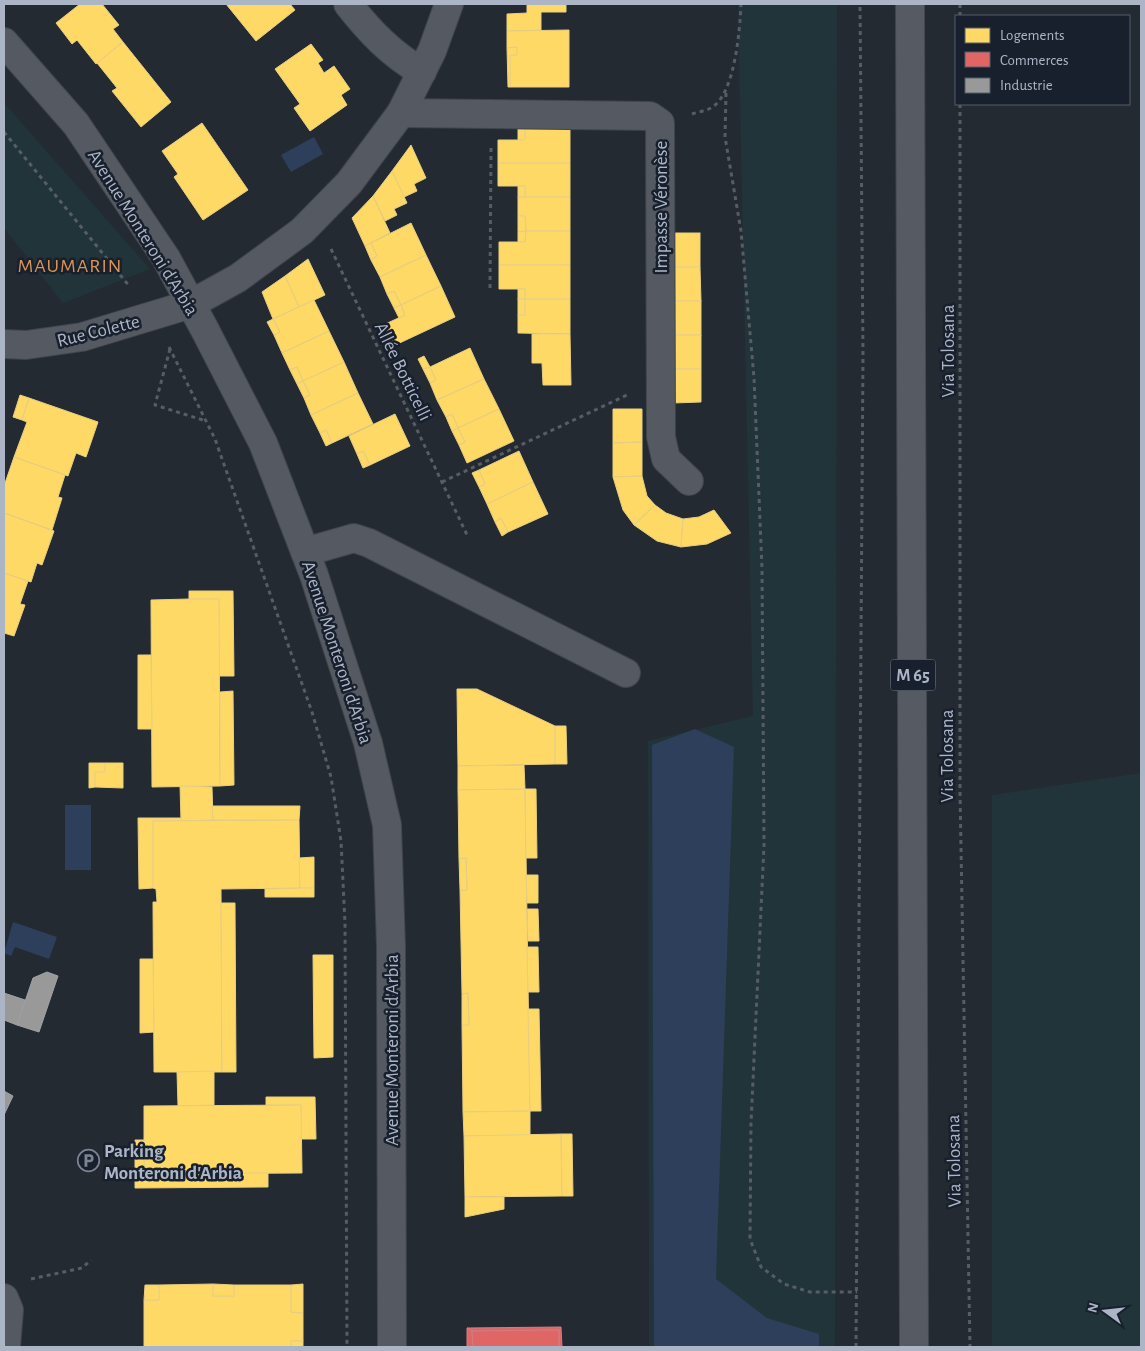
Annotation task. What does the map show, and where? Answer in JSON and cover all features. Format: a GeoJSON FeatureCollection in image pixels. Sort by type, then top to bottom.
{"type":"FeatureCollection","features":[{"type":"Feature","properties":{"kind":"main road","name":"M 65"},"geometry":{"type":"LineString","coordinates":[[910,4],[914,1347]]}},
{"type":"Feature","properties":{"kind":"street"},"geometry":{"type":"LineString","coordinates":[[348,4],[373,36],[399,59],[422,72]]}},
{"type":"Feature","properties":{"kind":"street","name":"Rue Colette"},"geometry":{"type":"LineString","coordinates":[[4,344],[26,345],[82,337],[191,304],[238,278],[302,231],[349,183],[402,112],[432,51],[449,4]]}},
{"type":"Feature","properties":{"kind":"street","name":"Avenue Monteroni d'Arbia"},"geometry":{"type":"LineString","coordinates":[[4,42],[76,124],[166,258],[264,443],[305,552],[368,743],[387,826],[391,947],[392,1347]]}},
{"type":"Feature","properties":{"kind":"street","name":"Impasse Véronèse"},"geometry":{"type":"LineString","coordinates":[[402,112],[650,116],[660,123],[661,437],[666,459],[689,481]]}},
{"type":"Feature","properties":{"kind":"street"},"geometry":{"type":"LineString","coordinates":[[305,552],[354,538],[369,543],[626,673]]}},
{"type":"Feature","properties":{"kind":"street"},"geometry":{"type":"LineString","coordinates":[[4,1298],[9,1310],[6,1347]]}},
{"type":"Feature","properties":{"kind":"path"},"geometry":{"type":"LineString","coordinates":[[741,4],[739,32],[726,93],[725,137],[741,231],[754,378],[762,568],[764,846],[751,1122],[750,1239],[761,1267],[784,1284],[810,1292],[856,1292]]}},
{"type":"Feature","properties":{"kind":"path"},"geometry":{"type":"LineString","coordinates":[[856,1347],[863,365],[860,4]]}},
{"type":"Feature","properties":{"kind":"path"},"geometry":{"type":"LineString","coordinates":[[660,123],[711,108],[726,93]]}},
{"type":"Feature","properties":{"kind":"path","name":"Via Tolosana"},"geometry":{"type":"LineString","coordinates":[[960,105],[960,792],[970,1347]]}},
{"type":"Feature","properties":{"kind":"path"},"geometry":{"type":"LineString","coordinates":[[490,288],[492,114]]}},
{"type":"Feature","properties":{"kind":"path"},"geometry":{"type":"LineString","coordinates":[[4,132],[126,282],[170,349],[215,439],[312,712],[331,777],[339,832],[346,923],[347,1347]]}},
{"type":"Feature","properties":{"kind":"path","name":"Allée Botticelli"},"geometry":{"type":"LineString","coordinates":[[316,217],[468,537]]}},
{"type":"Feature","properties":{"kind":"path"},"geometry":{"type":"LineString","coordinates":[[170,349],[155,406],[206,421]]}},
{"type":"Feature","properties":{"kind":"path"},"geometry":{"type":"LineString","coordinates":[[442,482],[661,378]]}},
{"type":"Feature","properties":{"kind":"path"},"geometry":{"type":"LineString","coordinates":[[62,1272],[82,1268],[91,1260]]}},
{"type":"Feature","properties":{"kind":"green space"},"geometry":{"type":"Polygon","coordinates":[[[738,4],[837,4],[835,1347],[649,1347],[648,741],[753,716],[738,4]]]}},
{"type":"Feature","properties":{"kind":"green space"},"geometry":{"type":"Polygon","coordinates":[[[4,103],[150,269],[63,303],[4,228],[4,103]]]}},
{"type":"Feature","properties":{"kind":"green space"},"geometry":{"type":"Polygon","coordinates":[[[1141,773],[1141,1347],[992,1347],[992,795],[1141,773]]]}},
{"type":"Feature","properties":{"kind":"water"},"geometry":{"type":"Polygon","coordinates":[[[314,137],[323,154],[291,172],[281,155],[314,137]]]}},
{"type":"Feature","properties":{"kind":"water"},"geometry":{"type":"Polygon","coordinates":[[[695,729],[734,747],[716,1279],[767,1318],[819,1334],[819,1347],[654,1347],[652,745],[695,729]]]}},
{"type":"Feature","properties":{"kind":"water"},"geometry":{"type":"Polygon","coordinates":[[[65,805],[91,805],[91,870],[65,870],[65,805]]]}},
{"type":"Feature","properties":{"kind":"water"},"geometry":{"type":"Polygon","coordinates":[[[13,922],[57,937],[49,959],[15,947],[11,956],[4,953],[13,922]]]}},
{"type":"Feature","properties":{"kind":"building: Logements"},"geometry":{"type":"Polygon","coordinates":[[[80,4],[102,4],[119,25],[113,29],[123,42],[96,64],[77,40],[72,44],[56,23],[80,4]]]}},
{"type":"Feature","properties":{"kind":"building: Logements"},"geometry":{"type":"Polygon","coordinates":[[[226,4],[290,4],[295,10],[256,41],[226,4]]]}},
{"type":"Feature","properties":{"kind":"building: Logements"},"geometry":{"type":"Polygon","coordinates":[[[527,4],[566,4],[566,12],[541,12],[541,30],[507,31],[507,14],[527,13],[527,4]]]}},
{"type":"Feature","properties":{"kind":"building: Logements"},"geometry":{"type":"Polygon","coordinates":[[[569,30],[569,87],[510,87],[510,55],[517,55],[517,47],[507,48],[507,31],[569,30]]]}},
{"type":"Feature","properties":{"kind":"building: Logements"},"geometry":{"type":"Polygon","coordinates":[[[123,42],[171,102],[141,127],[112,91],[117,88],[97,63],[123,42]]]}},
{"type":"Feature","properties":{"kind":"building: Logements"},"geometry":{"type":"Polygon","coordinates":[[[311,44],[323,60],[318,63],[324,73],[334,66],[350,89],[341,95],[347,105],[310,131],[294,108],[300,104],[275,69],[311,44]]]}},
{"type":"Feature","properties":{"kind":"building: Logements"},"geometry":{"type":"Polygon","coordinates":[[[517,47],[517,55],[510,55],[510,87],[508,87],[507,48],[517,47]]]}},
{"type":"Feature","properties":{"kind":"building: Logements"},"geometry":{"type":"Polygon","coordinates":[[[202,123],[248,190],[203,220],[174,177],[178,174],[162,151],[202,123]]]}},
{"type":"Feature","properties":{"kind":"building: Logements"},"geometry":{"type":"Polygon","coordinates":[[[518,128],[525,128],[525,140],[518,140],[518,128]]]}},
{"type":"Feature","properties":{"kind":"building: Logements"},"geometry":{"type":"Polygon","coordinates":[[[525,128],[570,128],[570,163],[498,163],[498,140],[525,140],[525,128]]]}},
{"type":"Feature","properties":{"kind":"building: Logements"},"geometry":{"type":"Polygon","coordinates":[[[411,145],[426,178],[414,184],[417,191],[404,197],[392,171],[411,145]]]}},
{"type":"Feature","properties":{"kind":"building: Logements"},"geometry":{"type":"Polygon","coordinates":[[[498,163],[570,163],[570,197],[525,197],[525,186],[498,186],[498,163]]]}},
{"type":"Feature","properties":{"kind":"building: Logements"},"geometry":{"type":"Polygon","coordinates":[[[392,171],[407,203],[394,209],[397,215],[385,221],[373,196],[392,171]]]}},
{"type":"Feature","properties":{"kind":"building: Logements"},"geometry":{"type":"Polygon","coordinates":[[[518,186],[525,186],[525,197],[518,197],[518,186]]]}},
{"type":"Feature","properties":{"kind":"building: Logements"},"geometry":{"type":"Polygon","coordinates":[[[373,196],[390,233],[365,246],[352,218],[373,196]]]}},
{"type":"Feature","properties":{"kind":"building: Logements"},"geometry":{"type":"Polygon","coordinates":[[[518,197],[570,197],[570,231],[526,231],[525,216],[518,216],[518,197]]]}},
{"type":"Feature","properties":{"kind":"building: Logements"},"geometry":{"type":"Polygon","coordinates":[[[518,216],[525,216],[526,231],[518,232],[518,216]]]}},
{"type":"Feature","properties":{"kind":"building: Logements"},"geometry":{"type":"Polygon","coordinates":[[[411,223],[426,255],[380,277],[371,260],[377,256],[371,243],[411,223]]]}},
{"type":"Feature","properties":{"kind":"building: Logements"},"geometry":{"type":"Polygon","coordinates":[[[526,231],[525,242],[518,242],[518,232],[526,231]]]}},
{"type":"Feature","properties":{"kind":"building: Logements"},"geometry":{"type":"Polygon","coordinates":[[[526,231],[570,231],[570,265],[499,265],[499,242],[525,242],[526,231]]]}},
{"type":"Feature","properties":{"kind":"building: Logements"},"geometry":{"type":"Polygon","coordinates":[[[672,233],[700,233],[700,267],[672,267],[672,233]]]}},
{"type":"Feature","properties":{"kind":"building: Logements"},"geometry":{"type":"Polygon","coordinates":[[[371,243],[377,256],[371,260],[365,246],[371,243]]]}},
{"type":"Feature","properties":{"kind":"building: Logements"},"geometry":{"type":"Polygon","coordinates":[[[426,255],[441,286],[401,305],[394,291],[387,294],[380,277],[426,255]]]}},
{"type":"Feature","properties":{"kind":"building: Logements"},"geometry":{"type":"Polygon","coordinates":[[[308,259],[325,295],[299,307],[285,276],[308,259]]]}},
{"type":"Feature","properties":{"kind":"building: Logements"},"geometry":{"type":"Polygon","coordinates":[[[499,265],[570,265],[570,299],[525,299],[525,289],[499,289],[499,265]]]}},
{"type":"Feature","properties":{"kind":"building: Logements"},"geometry":{"type":"Polygon","coordinates":[[[672,267],[700,267],[701,301],[672,301],[672,267]]]}},
{"type":"Feature","properties":{"kind":"building: Logements"},"geometry":{"type":"Polygon","coordinates":[[[285,276],[299,307],[273,319],[262,292],[285,276]]]}},
{"type":"Feature","properties":{"kind":"building: Logements"},"geometry":{"type":"Polygon","coordinates":[[[441,286],[455,317],[391,347],[381,326],[405,315],[401,305],[441,286]]]}},
{"type":"Feature","properties":{"kind":"building: Logements"},"geometry":{"type":"Polygon","coordinates":[[[518,289],[525,289],[525,299],[518,299],[518,289]]]}},
{"type":"Feature","properties":{"kind":"building: Logements"},"geometry":{"type":"Polygon","coordinates":[[[394,291],[401,305],[394,308],[387,294],[394,291]]]}},
{"type":"Feature","properties":{"kind":"building: Logements"},"geometry":{"type":"Polygon","coordinates":[[[518,299],[525,299],[525,315],[518,315],[518,299]]]}},
{"type":"Feature","properties":{"kind":"building: Logements"},"geometry":{"type":"Polygon","coordinates":[[[525,299],[570,299],[570,334],[518,333],[518,315],[525,315],[525,299]]]}},
{"type":"Feature","properties":{"kind":"building: Logements"},"geometry":{"type":"Polygon","coordinates":[[[314,300],[329,331],[282,353],[274,335],[280,332],[273,319],[314,300]]]}},
{"type":"Feature","properties":{"kind":"building: Logements"},"geometry":{"type":"Polygon","coordinates":[[[672,301],[701,301],[701,335],[672,335],[672,301]]]}},
{"type":"Feature","properties":{"kind":"building: Logements"},"geometry":{"type":"Polygon","coordinates":[[[401,305],[405,315],[399,318],[394,308],[401,305]]]}},
{"type":"Feature","properties":{"kind":"building: Logements"},"geometry":{"type":"Polygon","coordinates":[[[273,319],[280,332],[274,335],[267,322],[273,319]]]}},
{"type":"Feature","properties":{"kind":"building: Logements"},"geometry":{"type":"Polygon","coordinates":[[[329,331],[344,362],[303,381],[297,367],[290,370],[282,353],[329,331]]]}},
{"type":"Feature","properties":{"kind":"building: Logements"},"geometry":{"type":"Polygon","coordinates":[[[532,334],[570,334],[571,385],[543,385],[542,363],[532,363],[532,334]]]}},
{"type":"Feature","properties":{"kind":"building: Logements"},"geometry":{"type":"Polygon","coordinates":[[[672,335],[701,335],[701,369],[673,369],[672,335]]]}},
{"type":"Feature","properties":{"kind":"building: Logements"},"geometry":{"type":"Polygon","coordinates":[[[470,348],[484,379],[437,400],[430,383],[436,380],[430,367],[470,348]]]}},
{"type":"Feature","properties":{"kind":"building: Logements"},"geometry":{"type":"Polygon","coordinates":[[[424,356],[430,367],[423,369],[418,359],[424,356]]]}},
{"type":"Feature","properties":{"kind":"building: Logements"},"geometry":{"type":"Polygon","coordinates":[[[344,362],[358,393],[311,415],[304,398],[310,395],[303,381],[344,362]]]}},
{"type":"Feature","properties":{"kind":"building: Logements"},"geometry":{"type":"Polygon","coordinates":[[[297,367],[303,381],[297,384],[290,370],[297,367]]]}},
{"type":"Feature","properties":{"kind":"building: Logements"},"geometry":{"type":"Polygon","coordinates":[[[430,367],[436,380],[430,383],[423,369],[430,367]]]}},
{"type":"Feature","properties":{"kind":"building: Logements"},"geometry":{"type":"Polygon","coordinates":[[[673,369],[701,369],[701,402],[673,403],[673,369]]]}},
{"type":"Feature","properties":{"kind":"building: Logements"},"geometry":{"type":"Polygon","coordinates":[[[484,379],[499,409],[458,428],[452,414],[446,417],[437,400],[484,379]]]}},
{"type":"Feature","properties":{"kind":"building: Logements"},"geometry":{"type":"Polygon","coordinates":[[[303,381],[310,395],[304,398],[297,384],[303,381]]]}},
{"type":"Feature","properties":{"kind":"building: Logements"},"geometry":{"type":"Polygon","coordinates":[[[358,393],[373,424],[332,443],[326,430],[320,433],[311,415],[358,393]]]}},
{"type":"Feature","properties":{"kind":"building: Logements"},"geometry":{"type":"Polygon","coordinates":[[[20,395],[29,398],[22,420],[13,417],[20,395]]]}},
{"type":"Feature","properties":{"kind":"building: Logements"},"geometry":{"type":"Polygon","coordinates":[[[29,398],[98,422],[86,457],[76,453],[68,476],[14,457],[27,422],[22,420],[29,398]]]}},
{"type":"Feature","properties":{"kind":"building: Logements"},"geometry":{"type":"Polygon","coordinates":[[[499,409],[514,441],[467,463],[459,445],[465,442],[458,428],[499,409]]]}},
{"type":"Feature","properties":{"kind":"building: Logements"},"geometry":{"type":"Polygon","coordinates":[[[613,409],[642,409],[642,442],[613,443],[613,409]]]}},
{"type":"Feature","properties":{"kind":"building: Logements"},"geometry":{"type":"Polygon","coordinates":[[[395,414],[410,446],[370,465],[363,451],[357,454],[349,436],[395,414]]]}},
{"type":"Feature","properties":{"kind":"building: Logements"},"geometry":{"type":"Polygon","coordinates":[[[452,414],[458,428],[452,431],[446,417],[452,414]]]}},
{"type":"Feature","properties":{"kind":"building: Logements"},"geometry":{"type":"Polygon","coordinates":[[[458,428],[465,442],[459,445],[452,431],[458,428]]]}},
{"type":"Feature","properties":{"kind":"building: Logements"},"geometry":{"type":"Polygon","coordinates":[[[326,430],[332,443],[326,446],[320,433],[326,430]]]}},
{"type":"Feature","properties":{"kind":"building: Logements"},"geometry":{"type":"Polygon","coordinates":[[[642,442],[642,476],[613,477],[613,443],[642,442]]]}},
{"type":"Feature","properties":{"kind":"building: Logements"},"geometry":{"type":"Polygon","coordinates":[[[363,451],[370,465],[363,468],[357,454],[363,451]]]}},
{"type":"Feature","properties":{"kind":"building: Logements"},"geometry":{"type":"Polygon","coordinates":[[[519,451],[533,482],[487,504],[479,487],[485,484],[479,470],[519,451]]]}},
{"type":"Feature","properties":{"kind":"building: Logements"},"geometry":{"type":"Polygon","coordinates":[[[14,457],[65,475],[58,497],[62,498],[52,530],[4,513],[4,486],[14,457]]]}},
{"type":"Feature","properties":{"kind":"building: Logements"},"geometry":{"type":"Polygon","coordinates":[[[479,470],[485,484],[479,487],[472,473],[479,470]]]}},
{"type":"Feature","properties":{"kind":"building: Logements"},"geometry":{"type":"Polygon","coordinates":[[[642,476],[647,496],[655,505],[634,525],[623,510],[613,477],[642,476]]]}},
{"type":"Feature","properties":{"kind":"building: Logements"},"geometry":{"type":"Polygon","coordinates":[[[533,482],[548,514],[508,532],[501,518],[495,522],[487,504],[533,482]]]}},
{"type":"Feature","properties":{"kind":"building: Logements"},"geometry":{"type":"Polygon","coordinates":[[[655,505],[666,513],[683,519],[681,547],[657,541],[634,525],[655,505]]]}},
{"type":"Feature","properties":{"kind":"building: Logements"},"geometry":{"type":"Polygon","coordinates":[[[714,510],[731,533],[707,544],[681,547],[683,519],[699,517],[714,510]]]}},
{"type":"Feature","properties":{"kind":"building: Logements"},"geometry":{"type":"Polygon","coordinates":[[[4,513],[54,531],[42,565],[37,563],[31,582],[4,573],[4,513]]]}},
{"type":"Feature","properties":{"kind":"building: Logements"},"geometry":{"type":"Polygon","coordinates":[[[501,518],[508,532],[502,536],[495,522],[501,518]]]}},
{"type":"Feature","properties":{"kind":"building: Logements"},"geometry":{"type":"Polygon","coordinates":[[[4,573],[28,581],[20,604],[25,605],[14,636],[4,633],[4,573]]]}},
{"type":"Feature","properties":{"kind":"building: Logements"},"geometry":{"type":"Polygon","coordinates":[[[189,591],[233,591],[234,676],[219,676],[219,599],[189,599],[189,591]]]}},
{"type":"Feature","properties":{"kind":"building: Logements"},"geometry":{"type":"Polygon","coordinates":[[[219,599],[220,786],[152,787],[151,600],[219,599]]]}},
{"type":"Feature","properties":{"kind":"building: Logements"},"geometry":{"type":"Polygon","coordinates":[[[138,655],[151,655],[152,729],[138,729],[138,655]]]}},
{"type":"Feature","properties":{"kind":"building: Logements"},"geometry":{"type":"Polygon","coordinates":[[[457,689],[477,689],[555,726],[555,764],[458,766],[457,689]]]}},
{"type":"Feature","properties":{"kind":"building: Logements"},"geometry":{"type":"Polygon","coordinates":[[[233,691],[234,785],[220,786],[220,692],[233,691]]]}},
{"type":"Feature","properties":{"kind":"building: Logements"},"geometry":{"type":"Polygon","coordinates":[[[555,726],[566,726],[567,764],[555,764],[555,726]]]}},
{"type":"Feature","properties":{"kind":"building: Logements"},"geometry":{"type":"Polygon","coordinates":[[[89,763],[105,763],[105,772],[95,772],[95,787],[89,788],[89,763]]]}},
{"type":"Feature","properties":{"kind":"building: Logements"},"geometry":{"type":"Polygon","coordinates":[[[105,763],[123,763],[123,788],[95,787],[95,772],[105,772],[105,763]]]}},
{"type":"Feature","properties":{"kind":"building: Logements"},"geometry":{"type":"Polygon","coordinates":[[[524,765],[525,789],[458,790],[458,766],[524,765]]]}},
{"type":"Feature","properties":{"kind":"building: Logements"},"geometry":{"type":"Polygon","coordinates":[[[180,786],[212,787],[213,820],[181,821],[180,786]]]}},
{"type":"Feature","properties":{"kind":"building: Logements"},"geometry":{"type":"Polygon","coordinates":[[[525,789],[530,1111],[463,1112],[462,1025],[469,1025],[468,993],[462,994],[460,890],[467,890],[466,858],[459,859],[458,790],[525,789]]]}},
{"type":"Feature","properties":{"kind":"building: Logements"},"geometry":{"type":"Polygon","coordinates":[[[525,789],[536,789],[537,858],[526,858],[525,789]]]}},
{"type":"Feature","properties":{"kind":"building: Logements"},"geometry":{"type":"Polygon","coordinates":[[[212,806],[300,806],[299,820],[213,820],[212,806]]]}},
{"type":"Feature","properties":{"kind":"building: Logements"},"geometry":{"type":"Polygon","coordinates":[[[138,818],[181,818],[181,821],[153,821],[153,888],[139,889],[138,818]]]}},
{"type":"Feature","properties":{"kind":"building: Logements"},"geometry":{"type":"Polygon","coordinates":[[[299,820],[300,888],[221,889],[222,1072],[154,1072],[153,902],[157,902],[156,889],[153,888],[153,821],[299,820]]]}},
{"type":"Feature","properties":{"kind":"building: Logements"},"geometry":{"type":"Polygon","coordinates":[[[314,857],[314,888],[300,888],[299,858],[314,857]]]}},
{"type":"Feature","properties":{"kind":"building: Logements"},"geometry":{"type":"Polygon","coordinates":[[[466,858],[467,890],[460,890],[459,859],[466,858]]]}},
{"type":"Feature","properties":{"kind":"building: Logements"},"geometry":{"type":"Polygon","coordinates":[[[526,875],[538,875],[538,903],[527,903],[526,875]]]}},
{"type":"Feature","properties":{"kind":"building: Logements"},"geometry":{"type":"Polygon","coordinates":[[[314,888],[314,897],[265,897],[265,889],[314,888]]]}},
{"type":"Feature","properties":{"kind":"building: Logements"},"geometry":{"type":"Polygon","coordinates":[[[221,903],[235,903],[236,1072],[222,1072],[221,903]]]}},
{"type":"Feature","properties":{"kind":"building: Logements"},"geometry":{"type":"Polygon","coordinates":[[[527,909],[538,909],[539,941],[528,941],[527,909]]]}},
{"type":"Feature","properties":{"kind":"building: Logements"},"geometry":{"type":"Polygon","coordinates":[[[527,947],[538,947],[539,992],[528,992],[527,947]]]}},
{"type":"Feature","properties":{"kind":"building: Logements"},"geometry":{"type":"Polygon","coordinates":[[[313,955],[333,955],[333,1057],[314,1058],[313,955]]]}},
{"type":"Feature","properties":{"kind":"building: Logements"},"geometry":{"type":"Polygon","coordinates":[[[140,959],[153,959],[154,1032],[140,1033],[140,959]]]}},
{"type":"Feature","properties":{"kind":"building: Logements"},"geometry":{"type":"Polygon","coordinates":[[[468,993],[469,1025],[462,1025],[462,994],[468,993]]]}},
{"type":"Feature","properties":{"kind":"building: Logements"},"geometry":{"type":"Polygon","coordinates":[[[528,1009],[539,1009],[541,1111],[530,1111],[528,1009]]]}},
{"type":"Feature","properties":{"kind":"building: Logements"},"geometry":{"type":"Polygon","coordinates":[[[214,1071],[214,1105],[178,1106],[177,1072],[214,1071]]]}},
{"type":"Feature","properties":{"kind":"building: Logements"},"geometry":{"type":"Polygon","coordinates":[[[266,1097],[315,1097],[316,1139],[301,1139],[301,1105],[266,1105],[266,1097]]]}},
{"type":"Feature","properties":{"kind":"building: Logements"},"geometry":{"type":"Polygon","coordinates":[[[301,1105],[302,1173],[144,1174],[144,1106],[301,1105]]]}},
{"type":"Feature","properties":{"kind":"building: Logements"},"geometry":{"type":"Polygon","coordinates":[[[530,1111],[530,1135],[464,1136],[463,1112],[530,1111]]]}},
{"type":"Feature","properties":{"kind":"building: Logements"},"geometry":{"type":"Polygon","coordinates":[[[561,1134],[562,1196],[465,1197],[464,1136],[561,1134]]]}},
{"type":"Feature","properties":{"kind":"building: Logements"},"geometry":{"type":"Polygon","coordinates":[[[561,1134],[572,1134],[573,1196],[562,1196],[561,1134]]]}},
{"type":"Feature","properties":{"kind":"building: Logements"},"geometry":{"type":"Polygon","coordinates":[[[135,1140],[144,1140],[144,1174],[268,1173],[268,1187],[135,1188],[135,1140]]]}},
{"type":"Feature","properties":{"kind":"building: Logements"},"geometry":{"type":"Polygon","coordinates":[[[465,1197],[504,1197],[504,1209],[465,1217],[465,1197]]]}},
{"type":"Feature","properties":{"kind":"building: Logements"},"geometry":{"type":"Polygon","coordinates":[[[213,1284],[213,1296],[234,1296],[234,1285],[291,1285],[291,1312],[303,1313],[303,1341],[291,1341],[291,1347],[144,1347],[144,1300],[159,1300],[159,1285],[213,1284]]]}},
{"type":"Feature","properties":{"kind":"building: Logements"},"geometry":{"type":"Polygon","coordinates":[[[213,1284],[234,1285],[234,1296],[213,1296],[213,1284]]]}},
{"type":"Feature","properties":{"kind":"building: Logements"},"geometry":{"type":"Polygon","coordinates":[[[303,1284],[303,1313],[291,1312],[291,1285],[303,1284]]]}},
{"type":"Feature","properties":{"kind":"building: Logements"},"geometry":{"type":"Polygon","coordinates":[[[145,1285],[159,1285],[159,1300],[144,1300],[145,1285]]]}},
{"type":"Feature","properties":{"kind":"building: Logements"},"geometry":{"type":"Polygon","coordinates":[[[291,1341],[303,1341],[303,1347],[291,1347],[291,1341]]]}},
{"type":"Feature","properties":{"kind":"building: Commerces"},"geometry":{"type":"Polygon","coordinates":[[[561,1327],[562,1347],[559,1347],[559,1330],[472,1331],[467,1328],[561,1327]]]}},
{"type":"Feature","properties":{"kind":"building: Commerces"},"geometry":{"type":"Polygon","coordinates":[[[467,1328],[472,1331],[473,1347],[467,1347],[467,1328]]]}},
{"type":"Feature","properties":{"kind":"building: Commerces"},"geometry":{"type":"Polygon","coordinates":[[[559,1330],[559,1347],[473,1347],[472,1331],[559,1330]]]}},
{"type":"Feature","properties":{"kind":"building: Industrie"},"geometry":{"type":"Polygon","coordinates":[[[47,972],[58,976],[39,1032],[17,1025],[33,978],[47,972]]]}},
{"type":"Feature","properties":{"kind":"building: Industrie"},"geometry":{"type":"Polygon","coordinates":[[[4,993],[25,1000],[17,1025],[4,1020],[4,993]]]}},
{"type":"Feature","properties":{"kind":"building: Industrie"},"geometry":{"type":"Polygon","coordinates":[[[4,1091],[13,1096],[4,1115],[4,1091]]]}},
{"type":"Feature","properties":{"kind":"place","name":"Parking Monteroni d'Arbia"},"geometry":{"type":"Point","coordinates":[88,1161]}},
{"type":"Feature","properties":{"kind":"district","name":"MAUMARIN"},"geometry":{"type":"Point","coordinates":[70,265]}}]}
